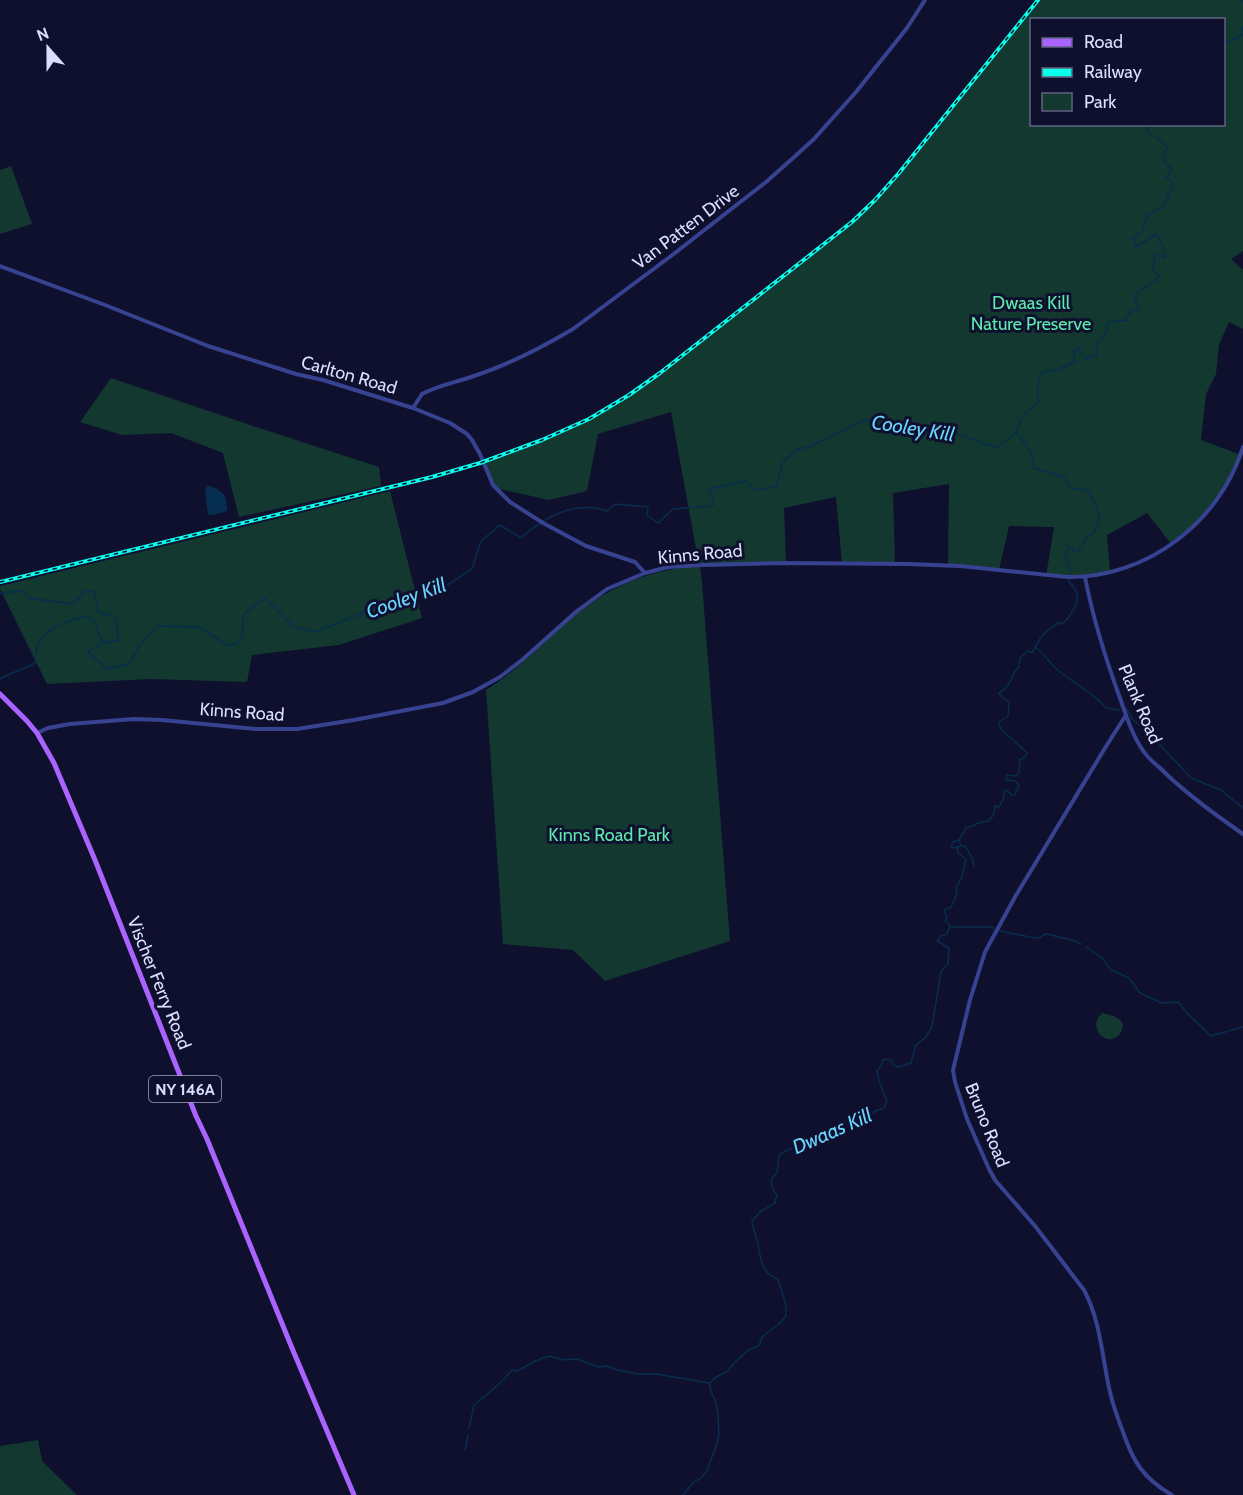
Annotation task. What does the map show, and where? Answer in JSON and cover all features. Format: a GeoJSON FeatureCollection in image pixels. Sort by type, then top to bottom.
{"type":"FeatureCollection","features":[{"type":"Feature","properties":{"kind":"main road","name":"Vischer Ferry Road"},"geometry":{"type":"LineString","coordinates":[[0,694],[37,733],[62,781],[189,1099],[354,1495]]}},
{"type":"Feature","properties":{"kind":"street","name":"Van Patten Drive"},"geometry":{"type":"LineString","coordinates":[[413,408],[422,394],[426,392],[509,362],[573,329],[766,182],[814,139],[856,92],[907,28],[925,0]]}},
{"type":"Feature","properties":{"kind":"street","name":"Carlton Road"},"geometry":{"type":"LineString","coordinates":[[0,266],[208,346],[413,408],[450,423],[467,434],[477,447],[493,485],[510,502],[537,520],[586,546],[635,562],[645,573]]}},
{"type":"Feature","properties":{"kind":"street","name":"Kinns Road"},"geometry":{"type":"LineString","coordinates":[[37,733],[48,728],[70,724],[134,719],[263,730],[297,729],[443,703],[473,692],[500,677],[592,599],[623,581],[668,567],[842,563],[960,566],[1070,577],[1085,577],[1110,572],[1133,565],[1158,553],[1193,528],[1221,495],[1237,465],[1243,447]]}},
{"type":"Feature","properties":{"kind":"street","name":"Plank Road"},"geometry":{"type":"LineString","coordinates":[[1085,577],[1098,632],[1126,716],[1138,743],[1145,753],[1178,785],[1243,834]]}},
{"type":"Feature","properties":{"kind":"street","name":"Bruno Road"},"geometry":{"type":"LineString","coordinates":[[1126,716],[1021,887],[985,952],[970,1000],[953,1073],[967,1119],[995,1180],[1035,1226],[1084,1290],[1089,1300],[1097,1322],[1110,1391],[1132,1455],[1150,1480],[1172,1495]]}},
{"type":"Feature","properties":{"kind":"green space","name":"Dwaas Kill Nature Preserve"},"geometry":{"type":"Polygon","coordinates":[[[1038,0],[1243,0],[1243,251],[1231,259],[1243,270],[1243,329],[1229,322],[1219,345],[1216,374],[1206,394],[1201,440],[1241,455],[1221,495],[1193,528],[1172,545],[1147,513],[1107,535],[1110,572],[1077,577],[1046,576],[1054,527],[1009,526],[999,570],[948,565],[949,484],[893,493],[895,564],[842,563],[836,497],[784,508],[786,563],[699,565],[671,412],[598,434],[587,491],[549,500],[496,488],[483,462],[539,441],[607,408],[641,387],[772,285],[880,195],[1038,0]]]}},
{"type":"Feature","properties":{"kind":"green space"},"geometry":{"type":"Polygon","coordinates":[[[11,166],[32,224],[0,234],[0,170],[11,166]]]}},
{"type":"Feature","properties":{"kind":"green space"},"geometry":{"type":"Polygon","coordinates":[[[111,378],[379,467],[381,486],[239,517],[223,453],[171,433],[122,435],[80,422],[111,378]]]}},
{"type":"Feature","properties":{"kind":"green space"},"geometry":{"type":"Polygon","coordinates":[[[390,491],[422,618],[339,645],[252,655],[247,682],[150,679],[47,684],[0,589],[0,586],[390,491]]]}},
{"type":"Feature","properties":{"kind":"green space","name":"Kinns Road Park"},"geometry":{"type":"Polygon","coordinates":[[[700,567],[730,941],[605,981],[573,950],[503,944],[486,690],[517,668],[574,615],[612,590],[639,578],[672,569],[700,567]]]}},
{"type":"Feature","properties":{"kind":"green space"},"geometry":{"type":"Polygon","coordinates":[[[1103,1013],[1122,1022],[1120,1034],[1115,1038],[1104,1038],[1097,1029],[1098,1018],[1103,1013]]]}},
{"type":"Feature","properties":{"kind":"green space"},"geometry":{"type":"Polygon","coordinates":[[[38,1440],[42,1461],[77,1495],[0,1495],[0,1446],[38,1440]]]}},
{"type":"Feature","properties":{"kind":"water"},"geometry":{"type":"Polygon","coordinates":[[[207,485],[223,494],[227,511],[208,514],[205,491],[207,485]]]}},
{"type":"Feature","properties":{"kind":"waterway"},"geometry":{"type":"LineString","coordinates":[[1241,35],[1243,26]]}},
{"type":"Feature","properties":{"kind":"waterway","name":"Dwaas Kill"},"geometry":{"type":"LineString","coordinates":[[1225,41],[1226,43],[1243,35]]}},
{"type":"Feature","properties":{"kind":"waterway","name":"Cooley Kill"},"geometry":{"type":"LineString","coordinates":[[0,593],[22,591],[29,598],[73,604],[85,591],[94,591],[98,612],[116,617],[118,640],[103,643],[88,652],[107,669],[129,664],[140,645],[157,626],[199,627],[229,646],[241,641],[244,614],[265,598],[294,627],[316,632],[392,601],[443,588],[472,569],[481,541],[500,525],[521,538],[540,523],[561,512],[583,508],[607,511],[615,504],[648,507],[647,515],[658,523],[673,509],[713,506],[709,489],[745,481],[757,490],[776,487],[783,462],[796,450],[811,446],[864,420],[913,430],[951,432],[997,448],[1016,432],[1023,415],[1038,403],[1038,383],[1042,372],[1056,370],[1075,362],[1074,351],[1079,348],[1085,359],[1097,355],[1097,342],[1107,332],[1108,322],[1127,320],[1129,313],[1139,309],[1134,295],[1160,277],[1152,270],[1156,254],[1165,258],[1163,247],[1156,234],[1136,247],[1133,239],[1142,231],[1148,214],[1164,207],[1173,183],[1166,177],[1172,170],[1162,158],[1167,147],[1147,131],[1148,126]]}},
{"type":"Feature","properties":{"kind":"waterway","name":"Dwaas Kill"},"geometry":{"type":"LineString","coordinates":[[683,1495],[707,1471],[717,1443],[718,1416],[710,1383],[728,1371],[748,1350],[759,1346],[762,1337],[786,1316],[786,1305],[778,1279],[765,1270],[752,1221],[760,1212],[775,1203],[777,1195],[773,1189],[772,1178],[777,1173],[779,1156],[781,1153],[804,1144],[809,1138],[847,1121],[867,1117],[884,1108],[887,1101],[877,1071],[883,1060],[891,1060],[893,1065],[898,1067],[911,1063],[916,1045],[925,1038],[932,1027],[941,971],[948,964],[949,948],[937,941],[941,936],[947,934],[950,925],[945,921],[947,917],[944,910],[951,907],[953,903],[966,859],[958,853],[957,847],[961,846],[959,840],[966,828],[989,821],[994,814],[995,806],[999,807],[1004,791],[1007,790],[1011,795],[1015,795],[1019,785],[1015,781],[1006,780],[1007,775],[1015,776],[1019,773],[1020,760],[1027,753],[1000,728],[999,722],[1008,716],[1009,702],[999,693],[1007,686],[1013,673],[1019,667],[1020,658],[1028,651],[1032,653],[1042,636],[1059,623],[1062,624],[1076,604],[1077,595],[1069,582],[1071,570],[1065,555],[1069,547],[1073,548],[1074,552],[1078,552],[1086,538],[1096,529],[1099,517],[1097,508],[1087,490],[1069,488],[1065,477],[1033,468],[1033,455],[1016,432]]}},
{"type":"Feature","properties":{"kind":"waterway"},"geometry":{"type":"LineString","coordinates":[[0,679],[35,663],[37,646],[42,638],[65,622],[86,616],[94,622],[103,643]]}},
{"type":"Feature","properties":{"kind":"waterway"},"geometry":{"type":"LineString","coordinates":[[1035,647],[1053,666],[1090,693],[1106,708],[1119,710]]}},
{"type":"Feature","properties":{"kind":"waterway"},"geometry":{"type":"LineString","coordinates":[[1126,708],[1133,720],[1146,730],[1191,778],[1221,790],[1243,808]]}},
{"type":"Feature","properties":{"kind":"waterway"},"geometry":{"type":"LineString","coordinates":[[957,848],[951,847],[953,842],[958,840]]}},
{"type":"Feature","properties":{"kind":"waterway"},"geometry":{"type":"LineString","coordinates":[[962,846],[965,846],[970,853],[974,866]]}},
{"type":"Feature","properties":{"kind":"waterway"},"geometry":{"type":"LineString","coordinates":[[951,927],[994,928]]}},
{"type":"Feature","properties":{"kind":"waterway"},"geometry":{"type":"LineString","coordinates":[[1000,931],[1035,938],[1047,934],[1081,944]]}},
{"type":"Feature","properties":{"kind":"waterway"},"geometry":{"type":"LineString","coordinates":[[1086,947],[1102,958],[1111,970],[1129,978],[1140,993],[1162,1003],[1178,1002],[1211,1036],[1243,1027]]}},
{"type":"Feature","properties":{"kind":"waterway"},"geometry":{"type":"LineString","coordinates":[[469,1429],[474,1405],[512,1370],[517,1371],[549,1356],[564,1360],[577,1359],[598,1367],[607,1366],[639,1374],[656,1374],[709,1383]]}},
{"type":"Feature","properties":{"kind":"waterway","name":"Dwaas Kill"},"geometry":{"type":"LineString","coordinates":[[465,1450],[468,1435]]}},
{"type":"Feature","properties":{"kind":"railway"},"geometry":{"type":"LineString","coordinates":[[0,582],[432,477],[480,463],[542,440],[589,419],[660,373],[852,222],[899,173],[1038,0]]}}]}
